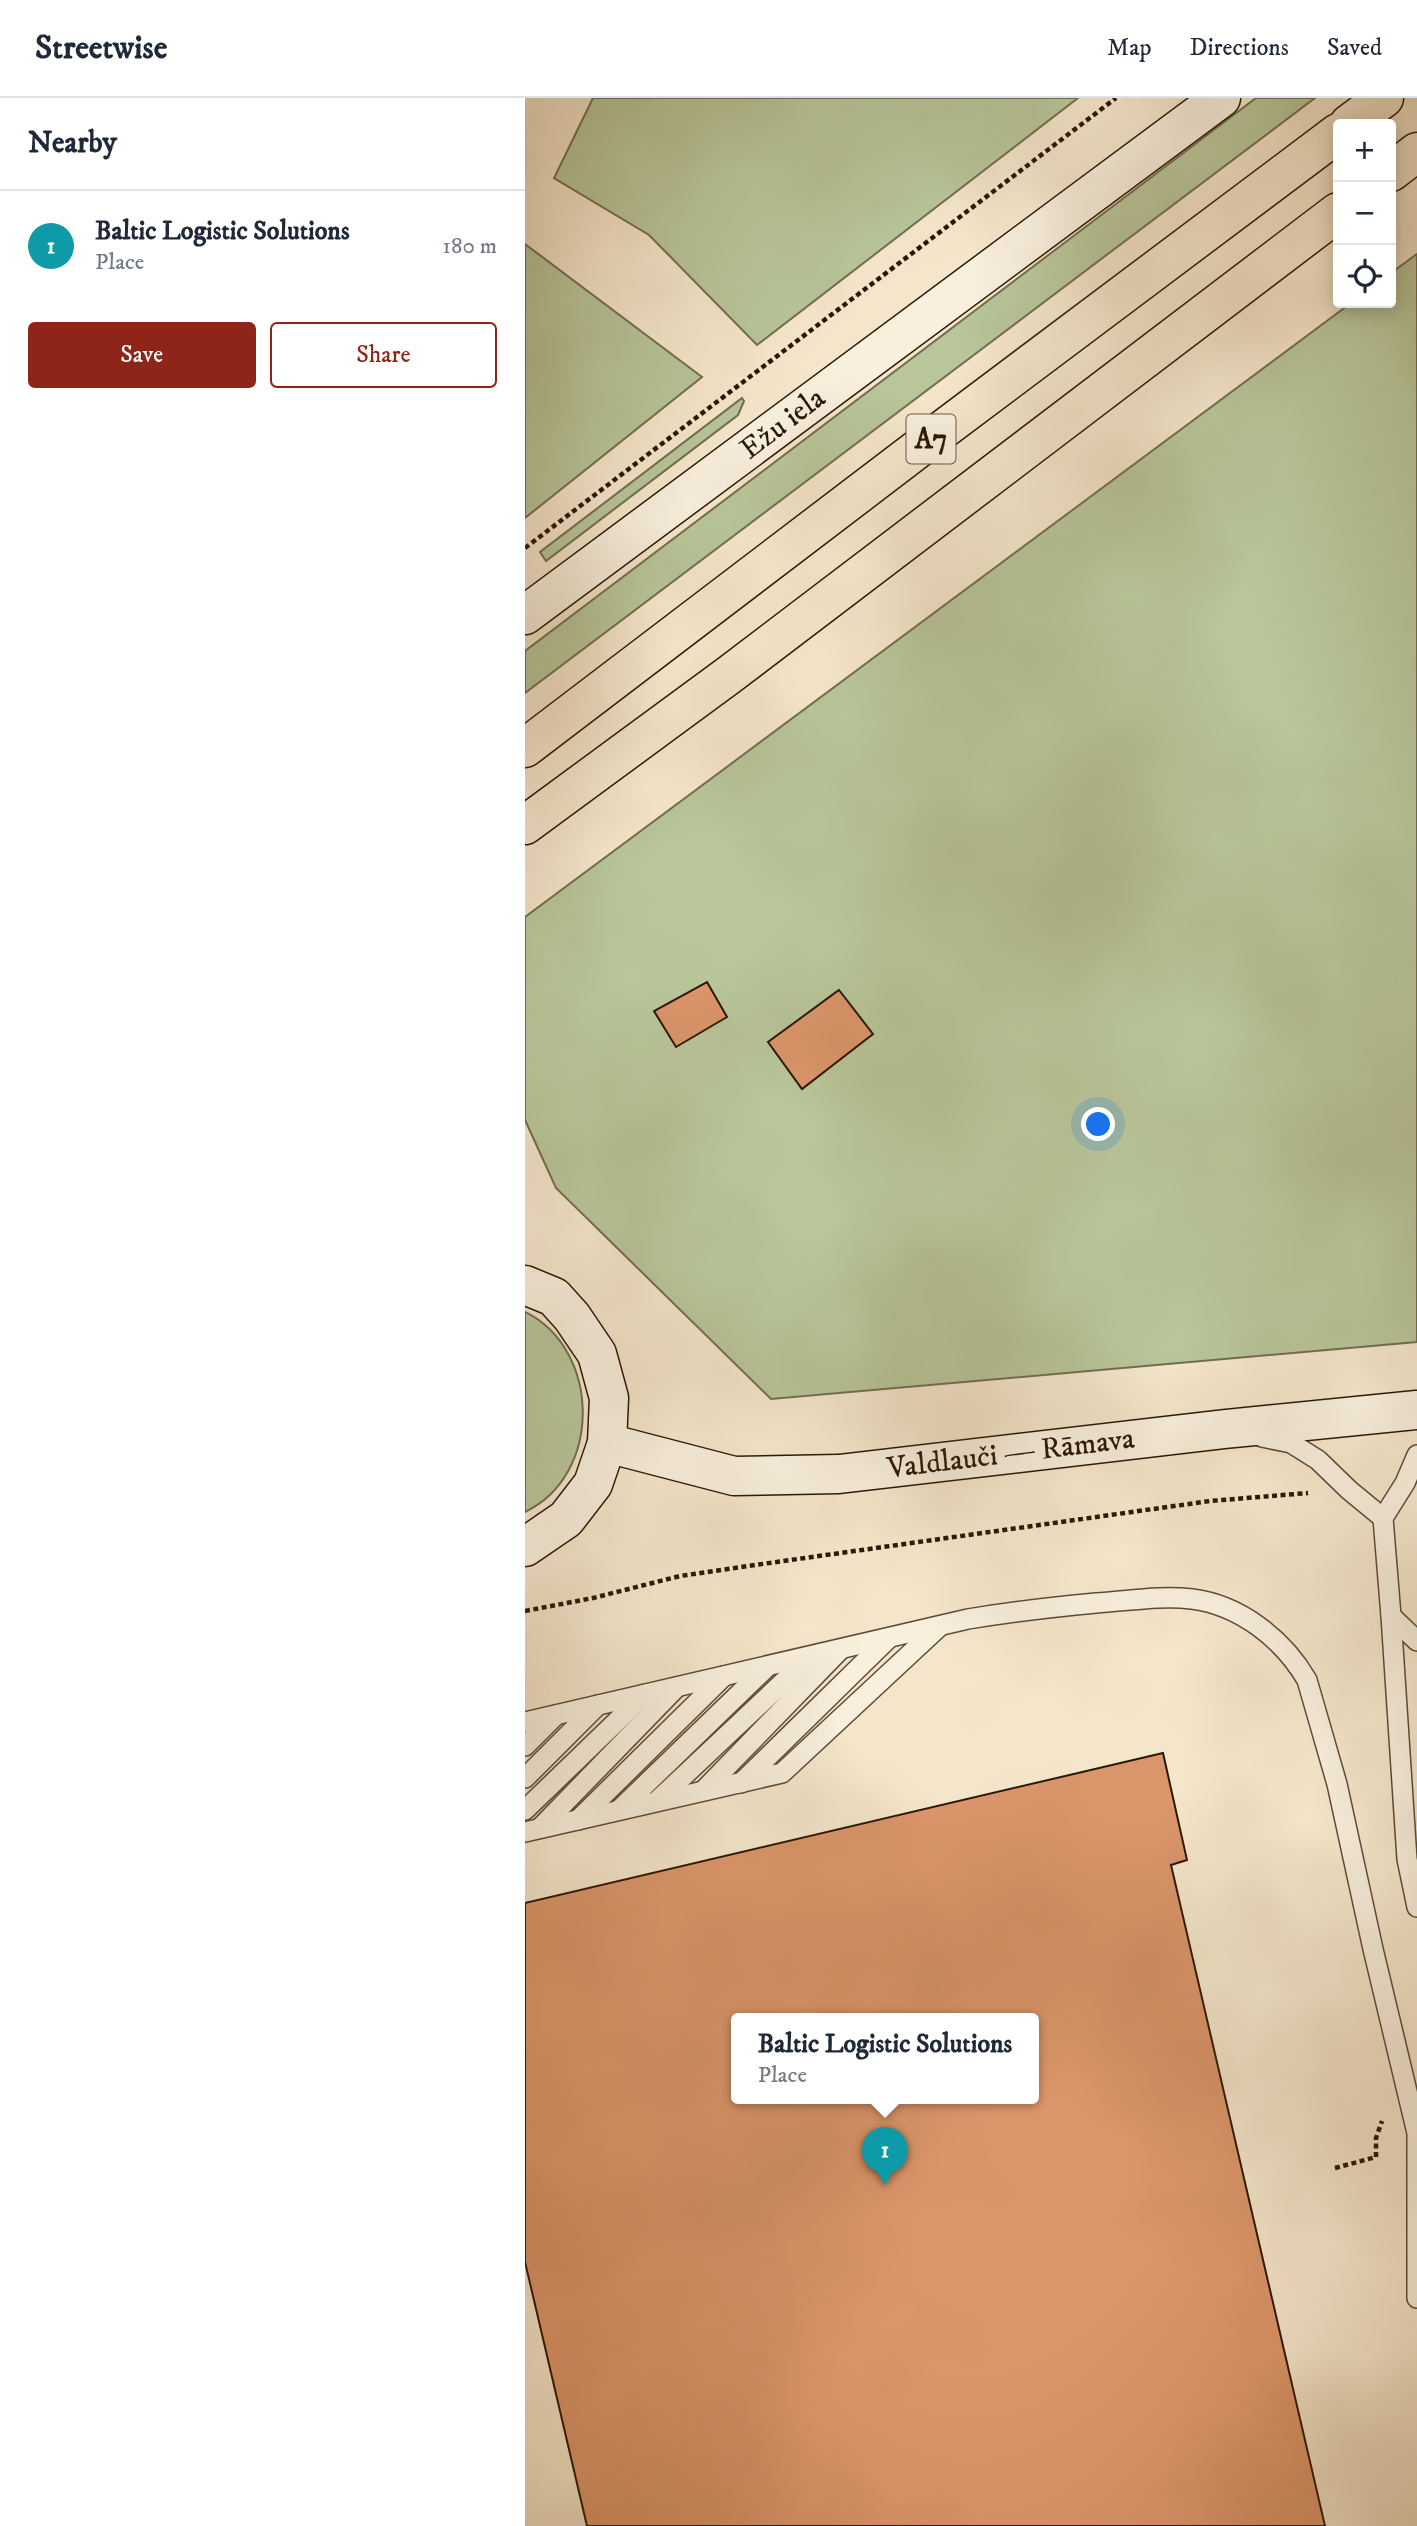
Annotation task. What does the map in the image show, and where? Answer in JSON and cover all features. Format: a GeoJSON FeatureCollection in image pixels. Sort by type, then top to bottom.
{"type":"FeatureCollection","features":[{"type":"Feature","properties":{"kind":"highway"},"geometry":{"type":"LineString","coordinates":[[1356,119],[1384,98]]}},
{"type":"Feature","properties":{"kind":"highway","name":"A7"},"geometry":{"type":"LineString","coordinates":[[525,748],[1333,137]]}},
{"type":"Feature","properties":{"kind":"highway"},"geometry":{"type":"LineString","coordinates":[[1396,168],[1417,152]]}},
{"type":"Feature","properties":{"kind":"highway","name":"A7"},"geometry":{"type":"LineString","coordinates":[[525,825],[729,675],[1333,216]]}},
{"type":"Feature","properties":{"kind":"highway"},"geometry":{"type":"LineString","coordinates":[[525,837],[560,799]]}},
{"type":"Feature","properties":{"kind":"main road","name":"Ežu iela"},"geometry":{"type":"LineString","coordinates":[[525,615],[1221,98]]}},
{"type":"Feature","properties":{"kind":"main road"},"geometry":{"type":"LineString","coordinates":[[525,1285],[554,1297],[572,1317],[597,1354],[609,1398],[607,1443],[593,1485],[566,1519],[525,1547]]}},
{"type":"Feature","properties":{"kind":"main road","name":"Valdlauči — Rāmava"},"geometry":{"type":"LineString","coordinates":[[607,1443],[734,1476],[839,1474],[1226,1429],[1417,1410]]}},
{"type":"Feature","properties":{"kind":"lane"},"geometry":{"type":"LineString","coordinates":[[1226,1429],[1291,1443],[1318,1460],[1383,1518]]}},
{"type":"Feature","properties":{"kind":"lane"},"geometry":{"type":"LineString","coordinates":[[1417,1455],[1405,1483],[1383,1518],[1407,1859],[1417,1907]]}},
{"type":"Feature","properties":{"kind":"lane"},"geometry":{"type":"LineString","coordinates":[[525,1722],[941,1625],[1025,1609],[1156,1598],[1190,1599],[1233,1611],[1262,1628],[1299,1666],[1307,1680],[1337,1784],[1417,2133],[1417,2298]]}},
{"type":"Feature","properties":{"kind":"lane"},"geometry":{"type":"LineString","coordinates":[[1391,1616],[1417,1641]]}},
{"type":"Feature","properties":{"kind":"lane"},"geometry":{"type":"LineString","coordinates":[[532,1831],[782,1773],[941,1625]]}},
{"type":"Feature","properties":{"kind":"lane"},"geometry":{"type":"LineString","coordinates":[[741,1783],[890,1637]]}},
{"type":"Feature","properties":{"kind":"lane"},"geometry":{"type":"LineString","coordinates":[[703,1791],[842,1648]]}},
{"type":"Feature","properties":{"kind":"lane"},"geometry":{"type":"LineString","coordinates":[[656,1802],[811,1655]]}},
{"type":"Feature","properties":{"kind":"lane"},"geometry":{"type":"LineString","coordinates":[[619,1810],[769,1665]]}},
{"type":"Feature","properties":{"kind":"lane"},"geometry":{"type":"LineString","coordinates":[[577,1820],[724,1675]]}},
{"type":"Feature","properties":{"kind":"lane"},"geometry":{"type":"LineString","coordinates":[[532,1831],[678,1686]]}},
{"type":"Feature","properties":{"kind":"lane"},"geometry":{"type":"LineString","coordinates":[[525,1810],[646,1693]]}},
{"type":"Feature","properties":{"kind":"lane"},"geometry":{"type":"LineString","coordinates":[[525,1778],[599,1704]]}},
{"type":"Feature","properties":{"kind":"lane"},"geometry":{"type":"LineString","coordinates":[[525,1746],[557,1714]]}},
{"type":"Feature","properties":{"kind":"path"},"geometry":{"type":"LineString","coordinates":[[525,548],[1116,98]]}},
{"type":"Feature","properties":{"kind":"path"},"geometry":{"type":"LineString","coordinates":[[525,1611],[593,1598],[680,1576],[1210,1501],[1349,1490]]}},
{"type":"Feature","properties":{"kind":"path"},"geometry":{"type":"LineString","coordinates":[[1335,2168],[1376,2157],[1376,2138],[1383,2119]]}},
{"type":"Feature","properties":{"kind":"green space"},"geometry":{"type":"Polygon","coordinates":[[[593,98],[1078,98],[757,345],[649,235],[554,178],[593,98]]]}},
{"type":"Feature","properties":{"kind":"green space"},"geometry":{"type":"Polygon","coordinates":[[[1256,98],[1315,98],[525,693],[525,651],[1256,98]]]}},
{"type":"Feature","properties":{"kind":"green space"},"geometry":{"type":"Polygon","coordinates":[[[525,244],[702,377],[525,518],[525,244]]]}},
{"type":"Feature","properties":{"kind":"green space"},"geometry":{"type":"Polygon","coordinates":[[[1417,254],[1417,1342],[771,1399],[556,1188],[525,1120],[525,917],[1344,308],[1396,308],[1396,269],[1417,254]]]}},
{"type":"Feature","properties":{"kind":"green space"},"geometry":{"type":"Polygon","coordinates":[[[742,398],[744,401],[738,415],[546,561],[540,552],[742,398]]]}},
{"type":"Feature","properties":{"kind":"green space"},"geometry":{"type":"Polygon","coordinates":[[[525,1312],[550,1330],[568,1354],[579,1382],[583,1412],[579,1442],[569,1470],[551,1494],[525,1512],[525,1312]]]}},
{"type":"Feature","properties":{"kind":"building"},"geometry":{"type":"Polygon","coordinates":[[[707,982],[727,1017],[676,1047],[654,1011],[707,982]]]}},
{"type":"Feature","properties":{"kind":"building"},"geometry":{"type":"Polygon","coordinates":[[[839,990],[873,1034],[802,1089],[768,1042],[839,990]]]}},
{"type":"Feature","properties":{"kind":"building"},"geometry":{"type":"Polygon","coordinates":[[[1163,1753],[1187,1860],[1171,1865],[1325,2526],[587,2526],[525,2262],[525,1903],[1163,1753]]]}},
{"type":"Feature","properties":{"kind":"place","name":"Baltic Logistic Solutions"},"geometry":{"type":"Point","coordinates":[885,2185]}}]}
